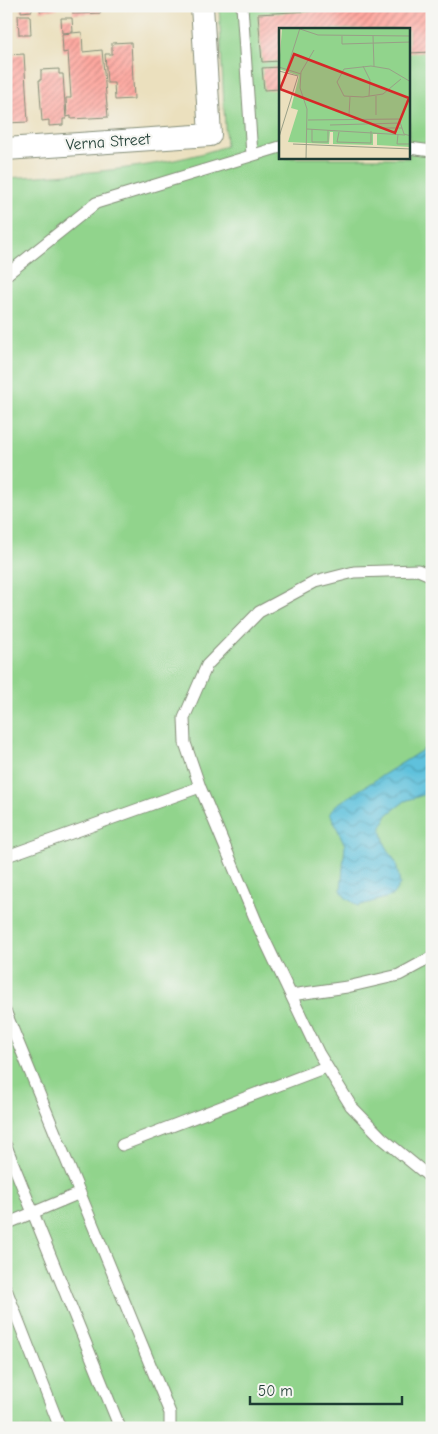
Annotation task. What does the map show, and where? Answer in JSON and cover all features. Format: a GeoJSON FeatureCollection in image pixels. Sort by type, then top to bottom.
{"type":"FeatureCollection","features":[{"type":"Feature","properties":{"kind":"street","name":"Verna Street"},"geometry":{"type":"LineString","coordinates":[[6,149],[210,135],[202,6]]}},
{"type":"Feature","properties":{"kind":"lane"},"geometry":{"type":"LineString","coordinates":[[242,6],[252,155]]}},
{"type":"Feature","properties":{"kind":"lane"},"geometry":{"type":"LineString","coordinates":[[6,275],[96,203],[279,147]]}},
{"type":"Feature","properties":{"kind":"lane"},"geometry":{"type":"LineString","coordinates":[[410,148],[432,150]]}},
{"type":"Feature","properties":{"kind":"lane"},"geometry":{"type":"LineString","coordinates":[[432,576],[418,570],[354,572],[315,582],[259,612],[208,665],[184,718],[185,743],[200,787],[259,928],[326,1067],[351,1106],[382,1138],[432,1179]]}},
{"type":"Feature","properties":{"kind":"lane"},"geometry":{"type":"LineString","coordinates":[[7,856],[200,787]]}},
{"type":"Feature","properties":{"kind":"lane"},"geometry":{"type":"LineString","coordinates":[[290,995],[347,987],[399,975],[432,957]]}},
{"type":"Feature","properties":{"kind":"lane"},"geometry":{"type":"LineString","coordinates":[[6,1013],[170,1413],[170,1428]]}},
{"type":"Feature","properties":{"kind":"lane"},"geometry":{"type":"LineString","coordinates":[[122,1145],[326,1067]]}},
{"type":"Feature","properties":{"kind":"lane"},"geometry":{"type":"LineString","coordinates":[[6,1146],[120,1428]]}},
{"type":"Feature","properties":{"kind":"lane"},"geometry":{"type":"LineString","coordinates":[[6,1224],[80,1193]]}},
{"type":"Feature","properties":{"kind":"lane"},"geometry":{"type":"LineString","coordinates":[[6,1290],[60,1428]]}},
{"type":"Feature","properties":{"kind":"green space"},"geometry":{"type":"Polygon","coordinates":[[[219,6],[432,6],[432,1428],[6,1428],[6,178],[118,169],[201,154],[226,146],[219,6]]]}},
{"type":"Feature","properties":{"kind":"water"},"geometry":{"type":"Polygon","coordinates":[[[432,744],[432,792],[405,801],[387,815],[381,829],[385,844],[396,863],[400,884],[392,896],[358,906],[345,897],[341,890],[345,845],[330,813],[336,805],[432,744]]]}},
{"type":"Feature","properties":{"kind":"building"},"geometry":{"type":"Polygon","coordinates":[[[21,6],[32,6],[32,11],[21,12],[21,6]]]}},
{"type":"Feature","properties":{"kind":"building"},"geometry":{"type":"Polygon","coordinates":[[[40,6],[58,6],[58,9],[40,11],[40,6]]]}},
{"type":"Feature","properties":{"kind":"building"},"geometry":{"type":"Polygon","coordinates":[[[73,6],[100,6],[101,13],[73,14],[73,6]]]}},
{"type":"Feature","properties":{"kind":"building"},"geometry":{"type":"Polygon","coordinates":[[[109,6],[126,6],[126,8],[109,9],[109,6]]]}},
{"type":"Feature","properties":{"kind":"building"},"geometry":{"type":"Polygon","coordinates":[[[396,6],[432,6],[432,52],[410,53],[410,28],[279,28],[279,61],[262,62],[258,14],[396,6]]]}},
{"type":"Feature","properties":{"kind":"building"},"geometry":{"type":"Polygon","coordinates":[[[18,15],[30,15],[31,35],[19,35],[18,15]]]}},
{"type":"Feature","properties":{"kind":"building"},"geometry":{"type":"Polygon","coordinates":[[[61,18],[72,18],[73,32],[62,33],[61,18]]]}},
{"type":"Feature","properties":{"kind":"building"},"geometry":{"type":"Polygon","coordinates":[[[82,32],[83,52],[102,50],[108,117],[71,119],[71,116],[67,117],[66,98],[71,98],[68,52],[63,53],[62,34],[82,32]]]}},
{"type":"Feature","properties":{"kind":"building"},"geometry":{"type":"Polygon","coordinates":[[[131,42],[134,99],[115,100],[114,83],[107,83],[105,54],[112,54],[112,43],[131,42]]]}},
{"type":"Feature","properties":{"kind":"building"},"geometry":{"type":"Polygon","coordinates":[[[24,54],[28,122],[6,123],[6,55],[24,54]]]}},
{"type":"Feature","properties":{"kind":"building"},"geometry":{"type":"Polygon","coordinates":[[[279,67],[279,89],[264,90],[262,68],[279,67]]]}},
{"type":"Feature","properties":{"kind":"building"},"geometry":{"type":"Polygon","coordinates":[[[59,69],[59,74],[63,74],[66,119],[63,119],[63,125],[49,126],[49,120],[42,121],[39,80],[41,80],[41,70],[59,69]]]}}]}
